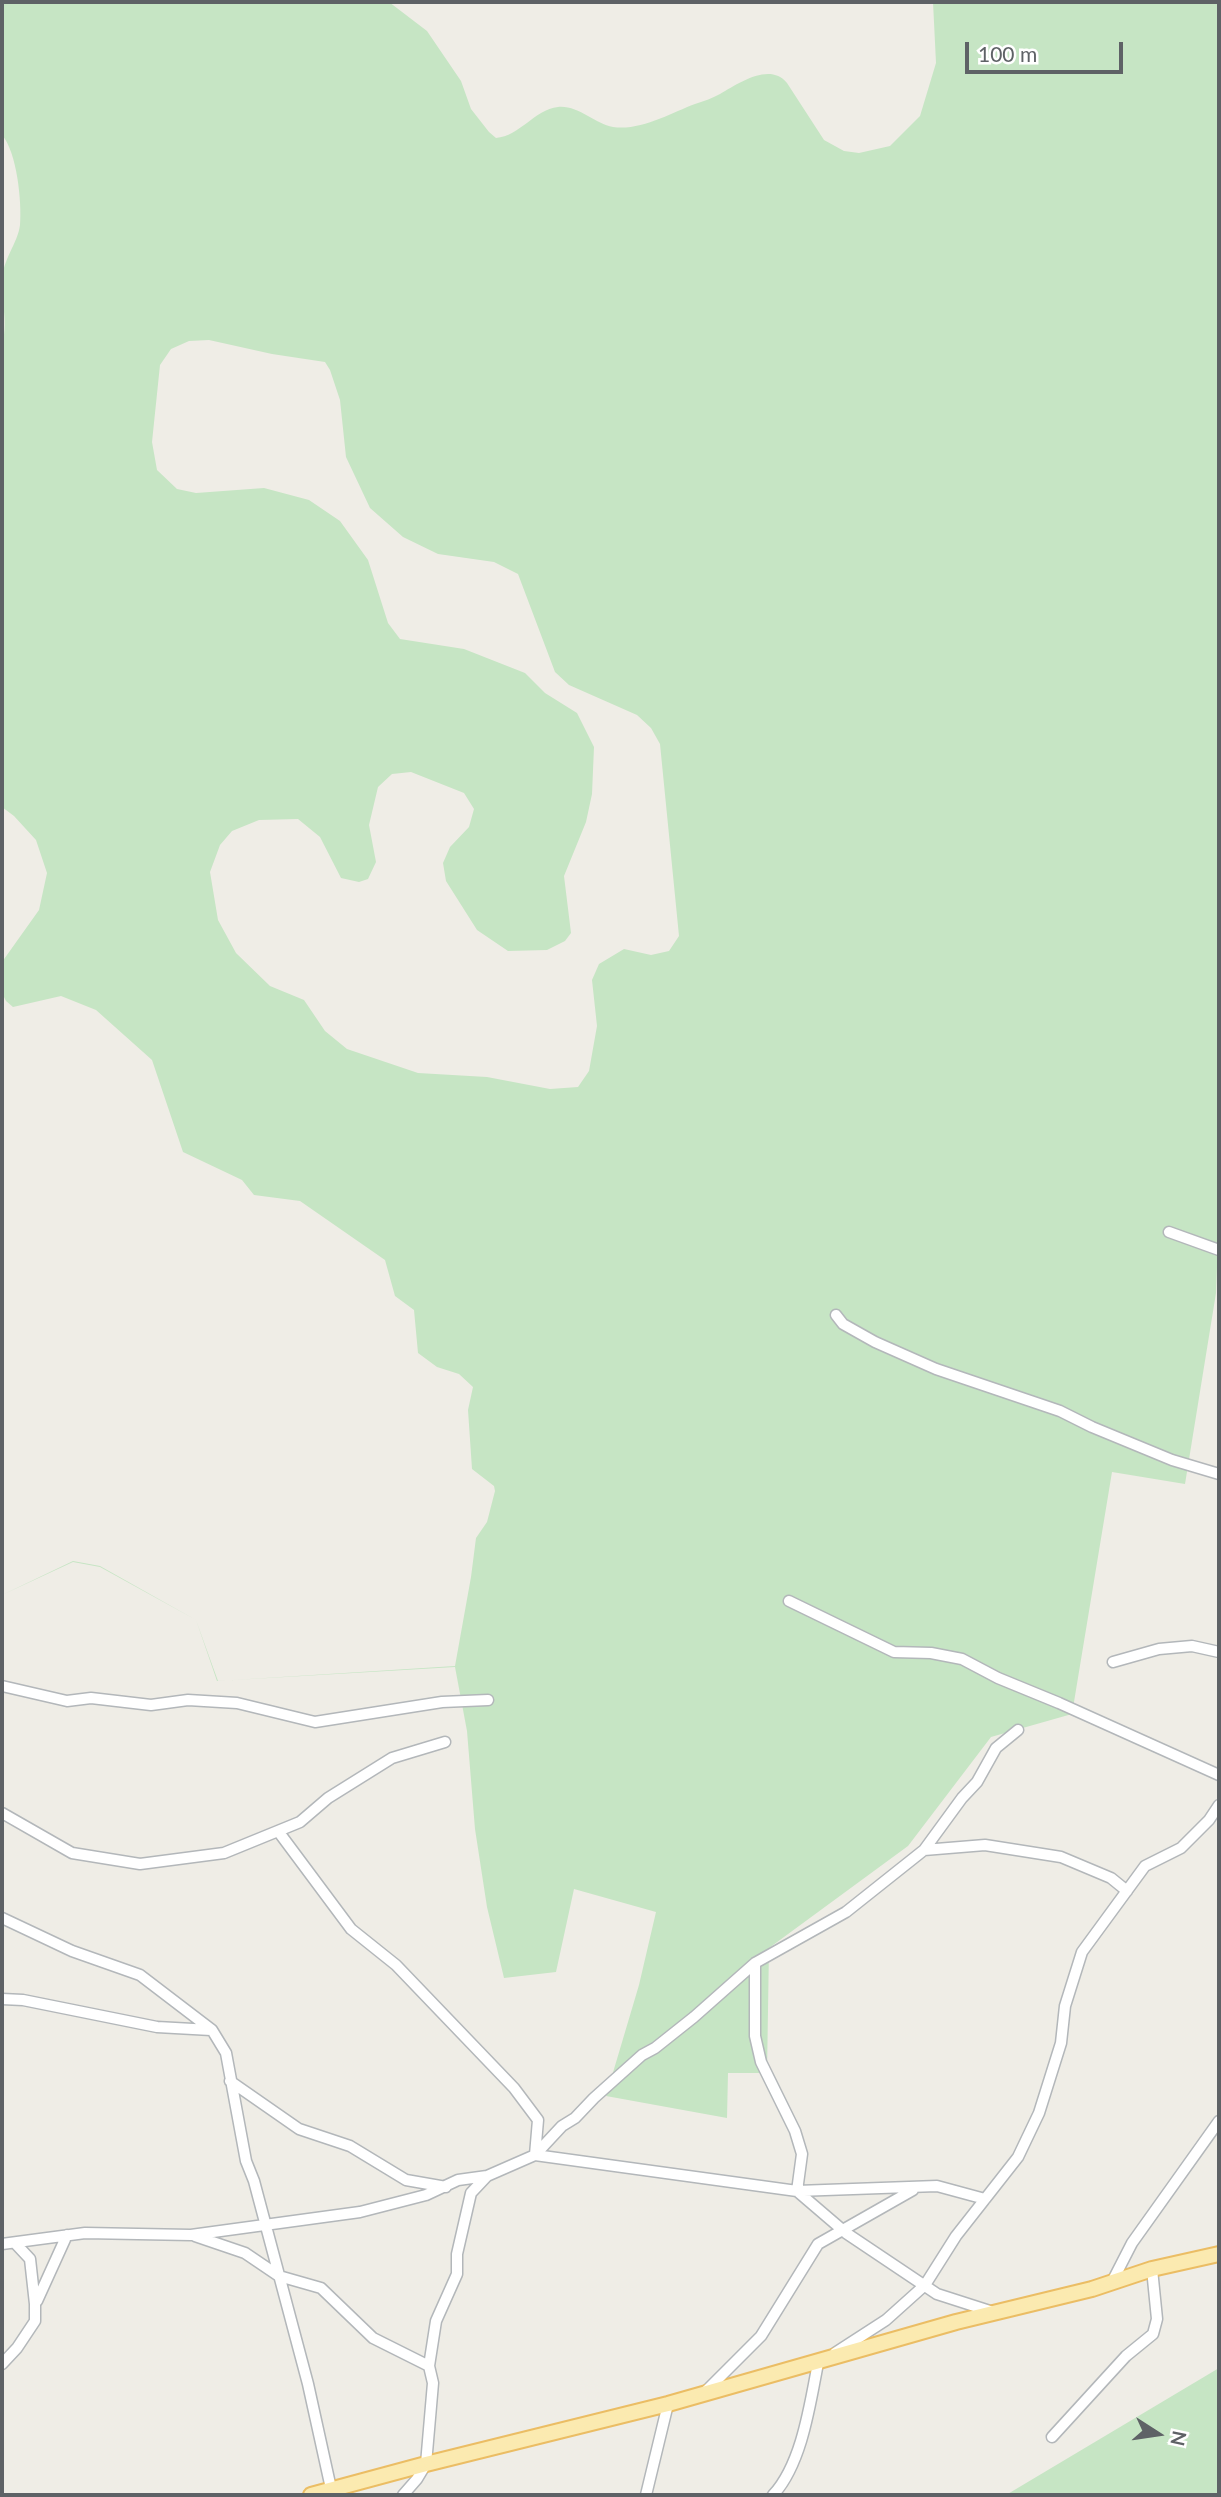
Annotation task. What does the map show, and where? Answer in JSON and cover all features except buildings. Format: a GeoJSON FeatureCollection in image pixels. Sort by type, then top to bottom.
{"type":"FeatureCollection","features":[{"type":"Feature","properties":{"kind":"main road"},"geometry":{"type":"LineString","coordinates":[[311,2495],[332,2492],[426,2464],[702,2395],[956,2322],[996,2314],[1152,2269],[1219,2254]]}},
{"type":"Feature","properties":{"kind":"street"},"geometry":{"type":"LineString","coordinates":[[1169,1232],[1219,1250]]}},
{"type":"Feature","properties":{"kind":"street"},"geometry":{"type":"LineString","coordinates":[[836,1315],[843,1324],[875,1342],[936,1369],[1060,1411],[1172,1460],[1219,1474]]}},
{"type":"Feature","properties":{"kind":"street"},"geometry":{"type":"LineString","coordinates":[[789,1601],[894,1651],[962,1658],[998,1678],[1219,1775]]}},
{"type":"Feature","properties":{"kind":"street"},"geometry":{"type":"LineString","coordinates":[[1114,1662],[1159,1649],[1192,1646],[1219,1652]]}},
{"type":"Feature","properties":{"kind":"street"},"geometry":{"type":"LineString","coordinates":[[2,1686],[67,1701],[91,1698],[150,1705],[188,1700],[237,1703],[315,1722],[442,1702],[488,1700]]}},
{"type":"Feature","properties":{"kind":"street"},"geometry":{"type":"LineString","coordinates":[[2,2244],[67,2235],[191,2235],[360,2211],[426,2195],[458,2180],[487,2176],[536,2155],[562,2126],[575,2118],[642,2055],[694,2017],[755,1963],[846,1912],[925,1850],[962,1798],[977,1782],[996,1748],[1018,1730]]}},
{"type":"Feature","properties":{"kind":"street"},"geometry":{"type":"LineString","coordinates":[[2,1813],[72,1853],[140,1864],[224,1853],[300,1822],[328,1798],[392,1758],[445,1741]]}},
{"type":"Feature","properties":{"kind":"street"},"geometry":{"type":"LineString","coordinates":[[773,2495],[785,2482],[796,2455],[818,2363],[886,2319],[925,2285],[956,2236],[1018,2157],[1039,2113],[1061,2043],[1065,2006],[1082,1952],[1145,1866],[1181,1848],[1216,1815],[1219,1805]]}},
{"type":"Feature","properties":{"kind":"street"},"geometry":{"type":"LineString","coordinates":[[278,1831],[351,1929],[396,1965],[514,2088],[538,2120],[536,2155]]}},
{"type":"Feature","properties":{"kind":"street"},"geometry":{"type":"LineString","coordinates":[[925,1850],[985,1845],[1061,1857],[1111,1878],[1127,1891]]}},
{"type":"Feature","properties":{"kind":"street"},"geometry":{"type":"LineString","coordinates":[[2,1918],[72,1951],[140,1975],[212,2030],[226,2053],[246,2161],[254,2181],[308,2384],[332,2492]]}},
{"type":"Feature","properties":{"kind":"street"},"geometry":{"type":"LineString","coordinates":[[755,1963],[754,2036],[761,2062],[795,2132],[802,2154],[797,2191]]}},
{"type":"Feature","properties":{"kind":"street"},"geometry":{"type":"LineString","coordinates":[[2,1999],[23,2000],[157,2027],[212,2030]]}},
{"type":"Feature","properties":{"kind":"street"},"geometry":{"type":"LineString","coordinates":[[230,2081],[299,2129],[350,2146],[406,2180],[446,2187]]}},
{"type":"Feature","properties":{"kind":"street"},"geometry":{"type":"LineString","coordinates":[[1112,2282],[1132,2243],[1219,2120]]}},
{"type":"Feature","properties":{"kind":"street"},"geometry":{"type":"LineString","coordinates":[[536,2155],[797,2191],[937,2186],[985,2199]]}},
{"type":"Feature","properties":{"kind":"street"},"geometry":{"type":"LineString","coordinates":[[403,2495],[426,2464],[433,2383],[429,2367],[436,2321],[457,2274],[457,2254],[471,2193],[487,2176]]}},
{"type":"Feature","properties":{"kind":"street"},"geometry":{"type":"LineString","coordinates":[[702,2395],[761,2336],[818,2244],[916,2188]]}},
{"type":"Feature","properties":{"kind":"street"},"geometry":{"type":"LineString","coordinates":[[797,2191],[841,2229],[937,2294],[996,2314]]}},
{"type":"Feature","properties":{"kind":"street"},"geometry":{"type":"LineString","coordinates":[[36,2304],[67,2235]]}},
{"type":"Feature","properties":{"kind":"street"},"geometry":{"type":"LineString","coordinates":[[191,2235],[245,2253],[279,2276],[321,2288],[373,2338],[429,2367]]}},
{"type":"Feature","properties":{"kind":"street"},"geometry":{"type":"LineString","coordinates":[[2,2364],[18,2348],[34,2321],[36,2304],[30,2259],[15,2243]]}},
{"type":"Feature","properties":{"kind":"street"},"geometry":{"type":"LineString","coordinates":[[1052,2437],[1126,2356],[1153,2334],[1157,2319],[1152,2269]]}},
{"type":"Feature","properties":{"kind":"street"},"geometry":{"type":"LineString","coordinates":[[646,2495],[668,2404]]}},
{"type":"Feature","properties":{"kind":"green space"},"geometry":{"type":"Polygon","coordinates":[[[2,2],[389,2],[427,31],[461,81],[471,109],[496,138],[512,133],[549,109],[558,107],[572,109],[613,127],[634,126],[711,98],[754,76],[772,74],[787,83],[824,140],[844,151],[859,153],[890,146],[920,116],[936,63],[933,2],[1219,2],[1219,1216],[1216,1293],[1185,1484],[1112,1472],[1072,1714],[991,1737],[908,1846],[769,1948],[767,2073],[728,2073],[727,2118],[606,2096],[639,1985],[656,1912],[574,1889],[556,1972],[504,1978],[487,1907],[475,1829],[467,1731],[455,1667],[231,1680],[455,1666],[476,1538],[487,1522],[495,1491],[494,1486],[472,1469],[468,1410],[473,1387],[459,1374],[437,1367],[418,1353],[414,1310],[395,1296],[385,1260],[300,1201],[254,1195],[242,1180],[183,1152],[152,1060],[96,1010],[61,996],[13,1007],[2,993],[2,962],[39,910],[47,873],[36,840],[2,807],[2,346],[5,322],[2,282],[5,266],[19,232],[20,215],[15,165],[2,135],[2,2]],[[209,340],[189,341],[171,349],[160,365],[152,442],[157,470],[177,489],[196,493],[264,488],[309,500],[340,521],[368,560],[388,623],[400,639],[464,649],[525,673],[545,693],[577,713],[594,747],[592,794],[586,822],[564,876],[571,933],[565,941],[547,950],[508,951],[477,930],[446,881],[443,863],[450,847],[469,827],[474,809],[464,793],[411,772],[392,774],[378,787],[369,825],[376,862],[368,879],[359,882],[341,878],[320,837],[298,819],[259,820],[232,831],[220,845],[210,872],[218,920],[236,953],[270,986],[304,1000],[325,1031],[347,1049],[418,1073],[487,1077],[550,1089],[578,1087],[589,1071],[597,1026],[592,980],[599,964],[624,949],[651,955],[669,951],[679,936],[660,744],[651,728],[637,715],[569,685],[555,672],[518,574],[494,562],[438,554],[403,537],[370,508],[346,457],[340,400],[325,362],[209,340]]]}},
{"type":"Feature","properties":{"kind":"green space"},"geometry":{"type":"Polygon","coordinates":[[[73,1561],[100,1566],[196,1620],[100,1567],[73,1562],[2,1595],[73,1561]]]}},
{"type":"Feature","properties":{"kind":"green space"},"geometry":{"type":"Polygon","coordinates":[[[1219,2368],[1219,2495],[1006,2495],[1219,2368]]]}}]}
